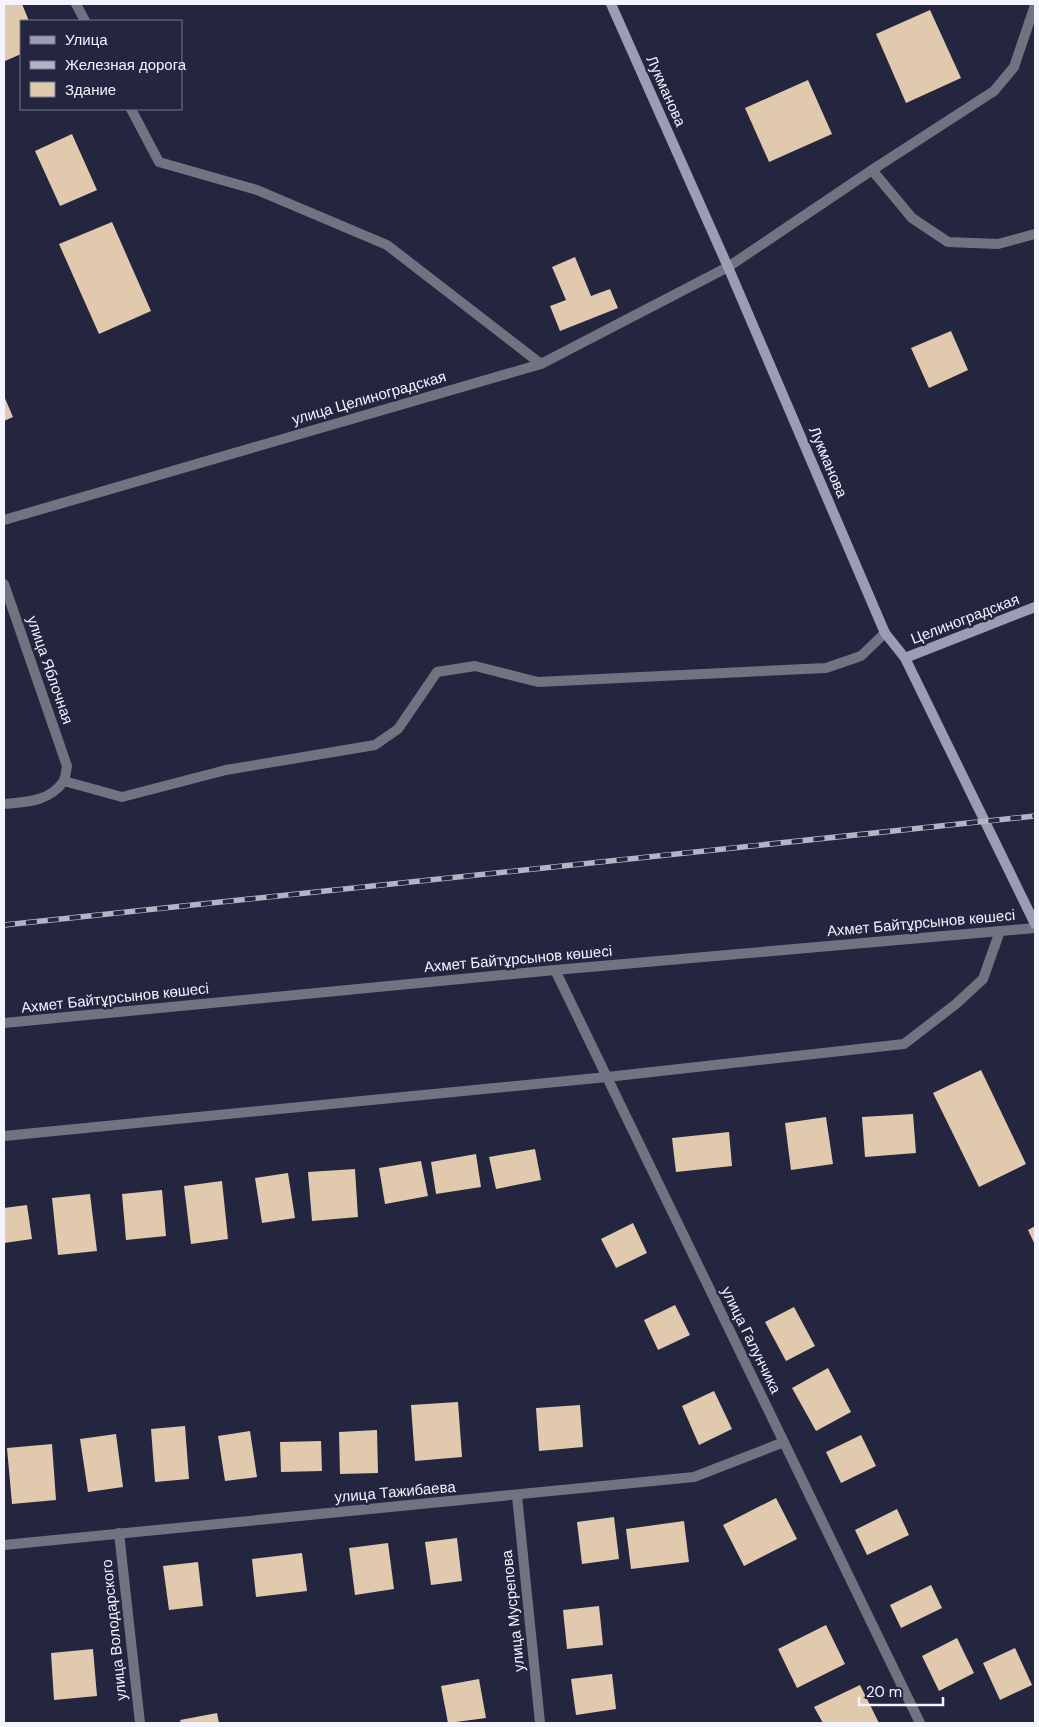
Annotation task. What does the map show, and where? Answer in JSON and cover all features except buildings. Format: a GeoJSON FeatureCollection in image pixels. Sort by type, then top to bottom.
{"type":"FeatureCollection","features":[{"type":"Feature","properties":{"kind":"street"},"geometry":{"type":"LineString","coordinates":[[76,4],[84,20]]}},
{"type":"Feature","properties":{"kind":"street","name":"Лукманова"},"geometry":{"type":"LineString","coordinates":[[612,4],[728,267],[885,633],[905,658],[1035,924]]}},
{"type":"Feature","properties":{"kind":"street","name":"улица Целиноградская"},"geometry":{"type":"LineString","coordinates":[[4,520],[541,364],[728,267],[994,91],[1014,67],[1035,4]]}},
{"type":"Feature","properties":{"kind":"street"},"geometry":{"type":"LineString","coordinates":[[132,110],[159,162],[257,190],[386,245],[541,364]]}},
{"type":"Feature","properties":{"kind":"street"},"geometry":{"type":"LineString","coordinates":[[872,170],[912,218],[948,242],[998,244],[1035,234]]}},
{"type":"Feature","properties":{"kind":"street","name":"улица Яблочная"},"geometry":{"type":"LineString","coordinates":[[4,584],[67,766],[64,780]]}},
{"type":"Feature","properties":{"kind":"street","name":"Целиноградская"},"geometry":{"type":"LineString","coordinates":[[905,658],[1035,607]]}},
{"type":"Feature","properties":{"kind":"street"},"geometry":{"type":"LineString","coordinates":[[4,804],[35,801],[52,793],[64,780],[122,798],[226,770],[376,745],[398,728],[437,672],[475,666],[538,682],[826,668],[861,656],[885,633]]}},
{"type":"Feature","properties":{"kind":"street","name":"Ахмет Байтұрсынов көшесі"},"geometry":{"type":"LineString","coordinates":[[4,1023],[555,970],[1035,928]]}},
{"type":"Feature","properties":{"kind":"street"},"geometry":{"type":"LineString","coordinates":[[4,1136],[607,1077],[904,1044],[956,1004],[982,979],[1000,931]]}},
{"type":"Feature","properties":{"kind":"street","name":"улица Галунчика"},"geometry":{"type":"LineString","coordinates":[[555,970],[920,1723]]}},
{"type":"Feature","properties":{"kind":"street","name":"улица Тажибаева"},"geometry":{"type":"LineString","coordinates":[[4,1545],[517,1496],[694,1477],[784,1442]]}},
{"type":"Feature","properties":{"kind":"street","name":"улица Мусрепова"},"geometry":{"type":"LineString","coordinates":[[517,1496],[540,1723]]}},
{"type":"Feature","properties":{"kind":"street","name":"улица Володарского"},"geometry":{"type":"LineString","coordinates":[[118,1533],[140,1723]]}},
{"type":"Feature","properties":{"kind":"railway"},"geometry":{"type":"LineString","coordinates":[[4,925],[1035,816]]}}]}
